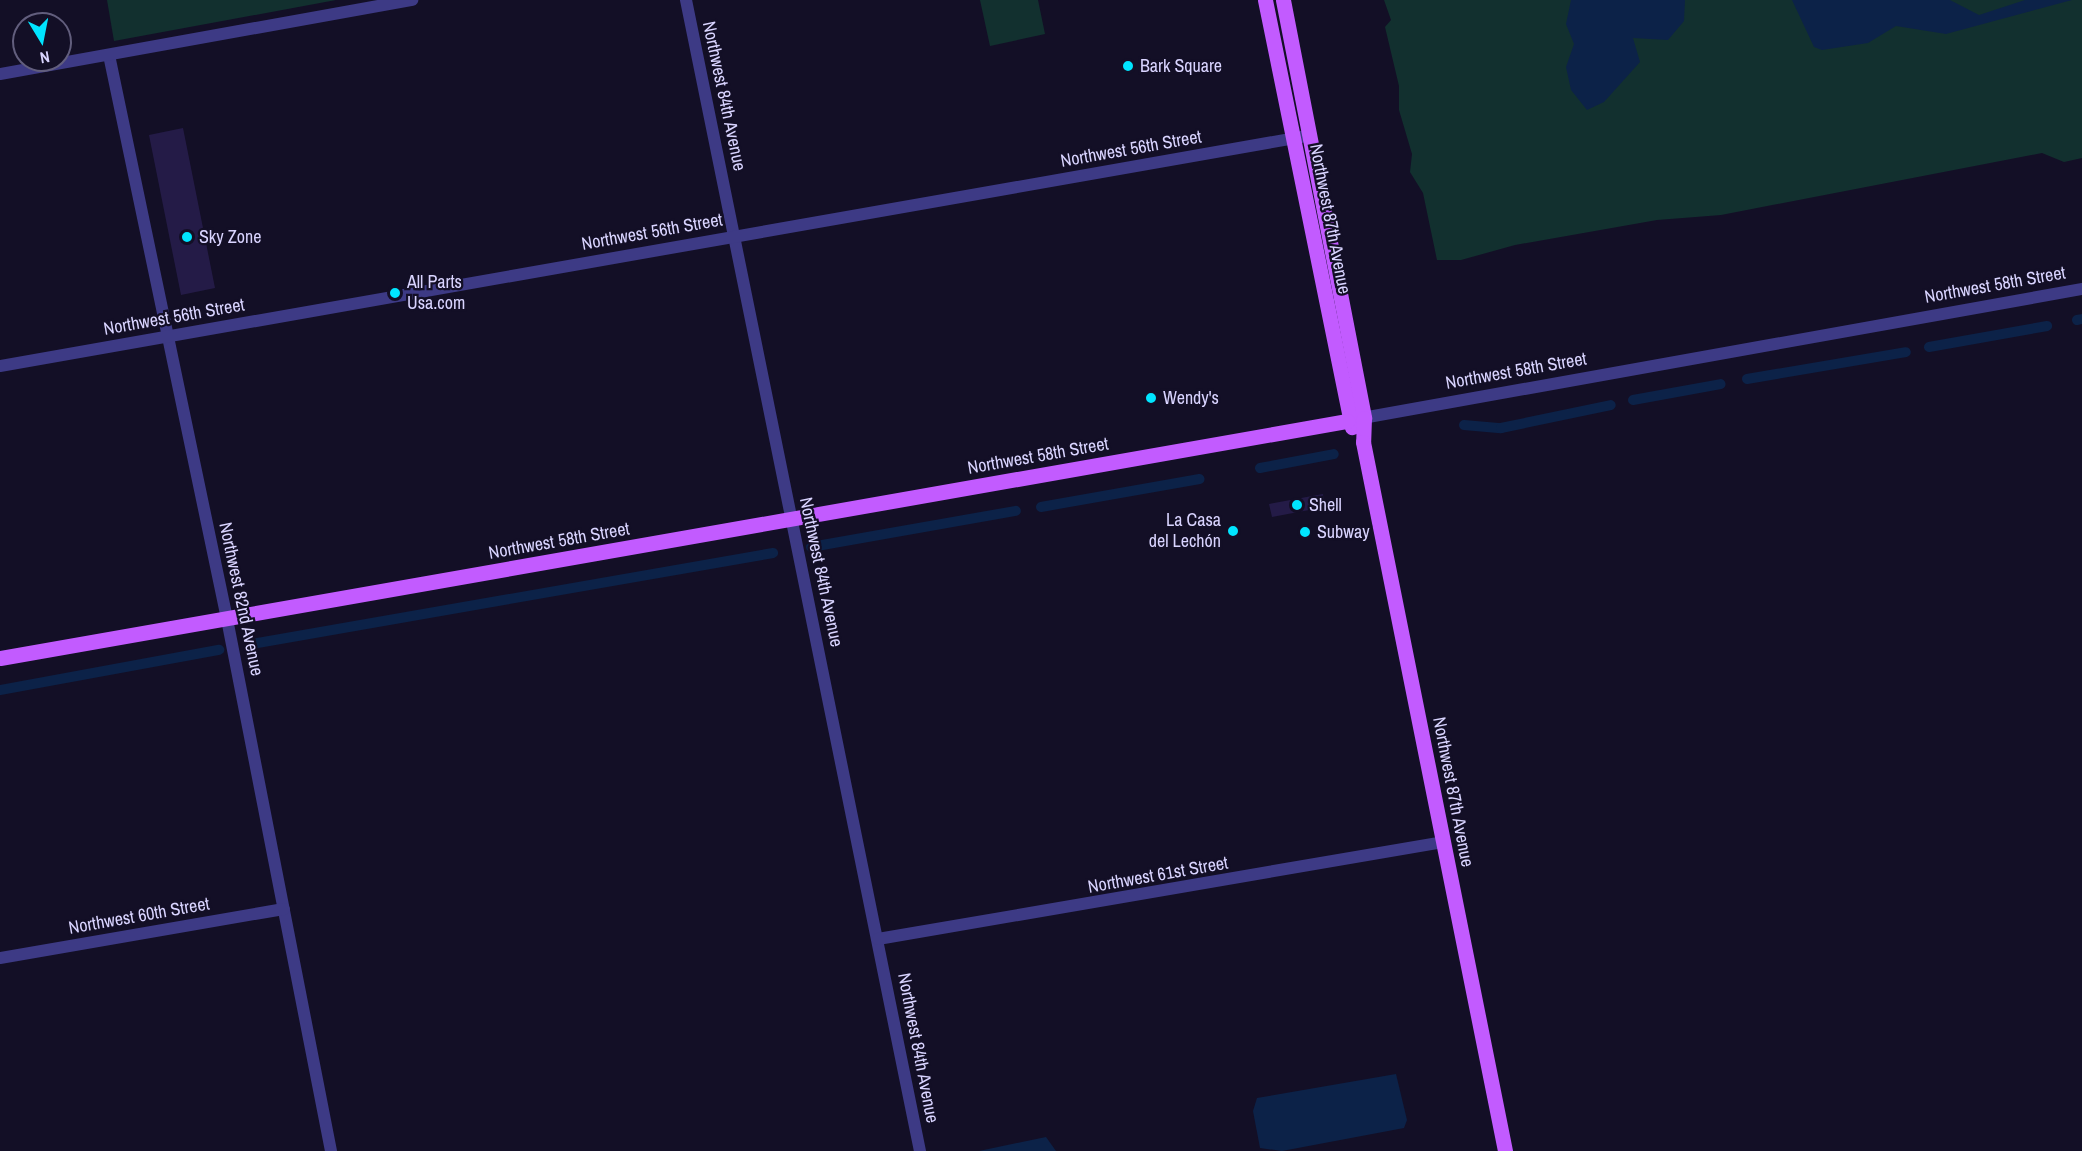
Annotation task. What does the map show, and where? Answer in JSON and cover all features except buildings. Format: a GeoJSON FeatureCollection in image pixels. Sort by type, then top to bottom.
{"type":"FeatureCollection","features":[{"type":"Feature","properties":{"kind":"main road","name":"Northwest 87th Avenue"},"geometry":{"type":"LineString","coordinates":[[1265,0],[1295,138],[1347,421],[1363,442]]}},
{"type":"Feature","properties":{"kind":"main road","name":"Northwest 87th Avenue"},"geometry":{"type":"LineString","coordinates":[[1283,0],[1311,134],[1364,418],[1363,442],[1505,1151]]}},
{"type":"Feature","properties":{"kind":"main road","name":"Northwest 58th Street"},"geometry":{"type":"LineString","coordinates":[[0,658],[1347,421]]}},
{"type":"Feature","properties":{"kind":"street"},"geometry":{"type":"LineString","coordinates":[[0,74],[412,0]]}},
{"type":"Feature","properties":{"kind":"street","name":"Northwest 84th Avenue"},"geometry":{"type":"LineString","coordinates":[[686,0],[920,1151]]}},
{"type":"Feature","properties":{"kind":"street","name":"Northwest 82nd Avenue"},"geometry":{"type":"LineString","coordinates":[[109,55],[227,619],[331,1151]]}},
{"type":"Feature","properties":{"kind":"street","name":"Northwest 56th Street"},"geometry":{"type":"LineString","coordinates":[[0,366],[1311,134]]}},
{"type":"Feature","properties":{"kind":"street","name":"Northwest 58th Street"},"geometry":{"type":"LineString","coordinates":[[1347,421],[2082,290]]}},
{"type":"Feature","properties":{"kind":"street","name":"Northwest 61st Street"},"geometry":{"type":"LineString","coordinates":[[878,939],[1443,842]]}},
{"type":"Feature","properties":{"kind":"street","name":"Northwest 60th Street"},"geometry":{"type":"LineString","coordinates":[[0,958],[284,909]]}},
{"type":"Feature","properties":{"kind":"green space"},"geometry":{"type":"Polygon","coordinates":[[[107,0],[336,0],[114,41],[107,0]]]}},
{"type":"Feature","properties":{"kind":"green space"},"geometry":{"type":"Polygon","coordinates":[[[980,0],[1038,0],[1045,34],[990,46],[980,0]]]}},
{"type":"Feature","properties":{"kind":"green space"},"geometry":{"type":"Polygon","coordinates":[[[1384,0],[2082,0],[2082,158],[2064,162],[2042,153],[1721,215],[1657,220],[1515,245],[1461,260],[1437,260],[1423,193],[1410,172],[1412,154],[1399,110],[1399,86],[1385,27],[1391,20],[1384,0]]]}},
{"type":"Feature","properties":{"kind":"water"},"geometry":{"type":"Polygon","coordinates":[[[1571,0],[1685,0],[1684,21],[1668,40],[1633,38],[1640,62],[1604,102],[1587,110],[1571,90],[1566,67],[1574,44],[1566,24],[1571,0]]]}},
{"type":"Feature","properties":{"kind":"water"},"geometry":{"type":"Polygon","coordinates":[[[1792,0],[1950,0],[1979,15],[2025,0],[2072,0],[1946,34],[1896,26],[1868,43],[1822,50],[1814,47],[1792,0]]]}},
{"type":"Feature","properties":{"kind":"water"},"geometry":{"type":"Polygon","coordinates":[[[1396,1074],[1407,1120],[1404,1128],[1282,1151],[1260,1148],[1253,1111],[1257,1098],[1396,1074]]]}},
{"type":"Feature","properties":{"kind":"water"},"geometry":{"type":"Polygon","coordinates":[[[1046,1137],[1056,1151],[979,1151],[1046,1137]]]}},
{"type":"Feature","properties":{"kind":"waterway"},"geometry":{"type":"LineString","coordinates":[[2077,320],[2082,319]]}},
{"type":"Feature","properties":{"kind":"waterway"},"geometry":{"type":"LineString","coordinates":[[1929,347],[2047,326]]}},
{"type":"Feature","properties":{"kind":"waterway"},"geometry":{"type":"LineString","coordinates":[[1747,379],[1906,352]]}},
{"type":"Feature","properties":{"kind":"waterway"},"geometry":{"type":"LineString","coordinates":[[1633,400],[1721,384]]}},
{"type":"Feature","properties":{"kind":"waterway"},"geometry":{"type":"LineString","coordinates":[[1464,425],[1501,428],[1611,405]]}},
{"type":"Feature","properties":{"kind":"waterway"},"geometry":{"type":"LineString","coordinates":[[1260,468],[1334,454]]}},
{"type":"Feature","properties":{"kind":"waterway"},"geometry":{"type":"LineString","coordinates":[[1041,507],[1200,479]]}},
{"type":"Feature","properties":{"kind":"waterway"},"geometry":{"type":"LineString","coordinates":[[811,547],[1016,511]]}},
{"type":"Feature","properties":{"kind":"waterway"},"geometry":{"type":"LineString","coordinates":[[252,644],[773,553]]}},
{"type":"Feature","properties":{"kind":"waterway"},"geometry":{"type":"LineString","coordinates":[[0,690],[219,650]]}},
{"type":"Feature","properties":{"kind":"place","name":"Bark Square"},"geometry":{"type":"Point","coordinates":[1128,66]}},
{"type":"Feature","properties":{"kind":"place","name":"Sky Zone"},"geometry":{"type":"Point","coordinates":[187,237]}},
{"type":"Feature","properties":{"kind":"place","name":"All Parts Usa.com"},"geometry":{"type":"Point","coordinates":[395,293]}},
{"type":"Feature","properties":{"kind":"place","name":"Wendy's"},"geometry":{"type":"Point","coordinates":[1151,398]}},
{"type":"Feature","properties":{"kind":"place","name":"Shell"},"geometry":{"type":"Point","coordinates":[1297,505]}},
{"type":"Feature","properties":{"kind":"place","name":"La Casa del Lechón"},"geometry":{"type":"Point","coordinates":[1233,531]}},
{"type":"Feature","properties":{"kind":"place","name":"Subway"},"geometry":{"type":"Point","coordinates":[1305,532]}}]}
